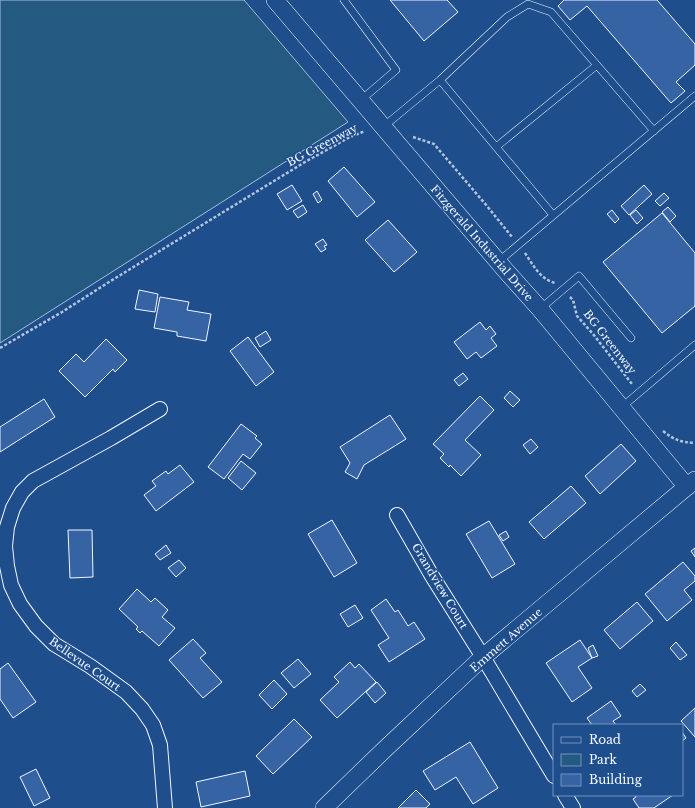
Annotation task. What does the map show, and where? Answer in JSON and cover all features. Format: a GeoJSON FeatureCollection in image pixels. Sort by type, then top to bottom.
{"type":"FeatureCollection","features":[{"type":"Feature","properties":{"kind":"street","name":"Fitzgerald Industrial Drive"},"geometry":{"type":"LineString","coordinates":[[275,0],[498,262],[540,309],[622,408],[691,483]]}},
{"type":"Feature","properties":{"kind":"street","name":"Bellevue Court"},"geometry":{"type":"LineString","coordinates":[[160,409],[33,481],[22,492],[13,508],[7,527],[5,546],[7,566],[12,585],[20,604],[36,626],[54,644],[90,666],[126,692],[142,708],[153,725],[160,745],[164,808]]}},
{"type":"Feature","properties":{"kind":"street","name":"Emmett Avenue"},"geometry":{"type":"LineString","coordinates":[[324,808],[483,657],[691,483]]}},
{"type":"Feature","properties":{"kind":"street","name":"Grandview Court"},"geometry":{"type":"LineString","coordinates":[[397,515],[432,576],[483,657],[553,774]]}},
{"type":"Feature","properties":{"kind":"street"},"geometry":{"type":"LineString","coordinates":[[566,796],[573,808]]}},
{"type":"Feature","properties":{"kind":"lane"},"geometry":{"type":"LineString","coordinates":[[344,0],[396,70],[361,101]]}},
{"type":"Feature","properties":{"kind":"lane"},"geometry":{"type":"LineString","coordinates":[[385,129],[507,17],[528,4],[551,12],[654,131]]}},
{"type":"Feature","properties":{"kind":"lane"},"geometry":{"type":"LineString","coordinates":[[496,147],[597,65]]}},
{"type":"Feature","properties":{"kind":"lane"},"geometry":{"type":"LineString","coordinates":[[440,80],[553,216]]}},
{"type":"Feature","properties":{"kind":"lane"},"geometry":{"type":"LineString","coordinates":[[498,262],[695,96]]}},
{"type":"Feature","properties":{"kind":"lane"},"geometry":{"type":"LineString","coordinates":[[540,309],[579,276],[632,338]]}},
{"type":"Feature","properties":{"kind":"lane"},"geometry":{"type":"LineString","coordinates":[[622,408],[695,345]]}},
{"type":"Feature","properties":{"kind":"path","name":"BG Greenway"},"geometry":{"type":"LineString","coordinates":[[0,348],[62,312],[305,162],[348,138],[372,128],[385,129],[434,144],[488,206],[542,277],[550,282],[556,283],[573,300],[577,316],[632,383],[636,396]]}},
{"type":"Feature","properties":{"kind":"path"},"geometry":{"type":"LineString","coordinates":[[662,430],[672,438],[687,442],[695,442]]}},
{"type":"Feature","properties":{"kind":"green space"},"geometry":{"type":"Polygon","coordinates":[[[0,0],[244,0],[348,122],[0,343],[0,0]]]}},
{"type":"Feature","properties":{"kind":"building"},"geometry":{"type":"Polygon","coordinates":[[[390,0],[447,0],[458,12],[424,41],[390,0]]]}},
{"type":"Feature","properties":{"kind":"building"},"geometry":{"type":"Polygon","coordinates":[[[564,0],[657,0],[695,44],[695,65],[676,82],[685,91],[671,103],[587,6],[570,20],[558,6],[564,0]]]}},
{"type":"Feature","properties":{"kind":"building"},"geometry":{"type":"Polygon","coordinates":[[[344,167],[375,202],[357,217],[328,181],[344,167]]]}},
{"type":"Feature","properties":{"kind":"building"},"geometry":{"type":"Polygon","coordinates":[[[292,185],[302,201],[287,210],[277,194],[292,185]]]}},
{"type":"Feature","properties":{"kind":"building"},"geometry":{"type":"Polygon","coordinates":[[[644,185],[652,194],[629,215],[621,206],[644,185]]]}},
{"type":"Feature","properties":{"kind":"building"},"geometry":{"type":"Polygon","coordinates":[[[317,191],[322,200],[318,203],[313,194],[317,191]]]}},
{"type":"Feature","properties":{"kind":"building"},"geometry":{"type":"Polygon","coordinates":[[[664,193],[669,198],[660,206],[655,201],[664,193]]]}},
{"type":"Feature","properties":{"kind":"building"},"geometry":{"type":"Polygon","coordinates":[[[303,205],[307,212],[298,218],[293,211],[303,205]]]}},
{"type":"Feature","properties":{"kind":"building"},"geometry":{"type":"Polygon","coordinates":[[[668,207],[676,216],[670,222],[662,212],[668,207]]]}},
{"type":"Feature","properties":{"kind":"building"},"geometry":{"type":"Polygon","coordinates":[[[612,210],[619,219],[615,223],[607,214],[612,210]]]}},
{"type":"Feature","properties":{"kind":"building"},"geometry":{"type":"Polygon","coordinates":[[[636,210],[643,218],[637,224],[630,215],[636,210]]]}},
{"type":"Feature","properties":{"kind":"building"},"geometry":{"type":"Polygon","coordinates":[[[662,213],[695,253],[695,306],[662,333],[603,262],[662,213]]]}},
{"type":"Feature","properties":{"kind":"building"},"geometry":{"type":"Polygon","coordinates":[[[388,220],[417,252],[394,272],[365,240],[388,220]]]}},
{"type":"Feature","properties":{"kind":"building"},"geometry":{"type":"Polygon","coordinates":[[[323,239],[327,245],[324,246],[326,249],[321,252],[315,244],[323,239]]]}},
{"type":"Feature","properties":{"kind":"building"},"geometry":{"type":"Polygon","coordinates":[[[139,290],[158,294],[155,312],[135,309],[139,290]]]}},
{"type":"Feature","properties":{"kind":"building"},"geometry":{"type":"Polygon","coordinates":[[[160,297],[189,302],[187,310],[211,314],[206,341],[177,336],[177,332],[154,328],[160,297]]]}},
{"type":"Feature","properties":{"kind":"building"},"geometry":{"type":"Polygon","coordinates":[[[480,322],[486,330],[490,326],[496,334],[491,338],[497,346],[481,358],[476,352],[467,359],[454,342],[480,322]]]}},
{"type":"Feature","properties":{"kind":"building"},"geometry":{"type":"Polygon","coordinates":[[[266,331],[271,340],[260,347],[255,338],[266,331]]]}},
{"type":"Feature","properties":{"kind":"building"},"geometry":{"type":"Polygon","coordinates":[[[248,337],[274,372],[256,386],[230,351],[248,337]]]}},
{"type":"Feature","properties":{"kind":"building"},"geometry":{"type":"Polygon","coordinates":[[[106,339],[127,360],[115,372],[113,369],[85,397],[59,371],[76,354],[84,362],[106,339]]]}},
{"type":"Feature","properties":{"kind":"building"},"geometry":{"type":"Polygon","coordinates":[[[463,373],[468,379],[459,386],[454,380],[463,373]]]}},
{"type":"Feature","properties":{"kind":"building"},"geometry":{"type":"Polygon","coordinates":[[[510,391],[520,400],[513,407],[504,398],[510,391]]]}},
{"type":"Feature","properties":{"kind":"building"},"geometry":{"type":"Polygon","coordinates":[[[480,396],[494,410],[465,440],[481,455],[461,476],[440,458],[444,454],[433,444],[480,396]]]}},
{"type":"Feature","properties":{"kind":"building"},"geometry":{"type":"Polygon","coordinates":[[[44,399],[55,417],[0,452],[0,427],[44,399]]]}},
{"type":"Feature","properties":{"kind":"building"},"geometry":{"type":"Polygon","coordinates":[[[390,415],[406,439],[364,465],[357,479],[345,472],[350,463],[340,447],[390,415]]]}},
{"type":"Feature","properties":{"kind":"building"},"geometry":{"type":"Polygon","coordinates":[[[241,424],[257,436],[255,438],[262,444],[250,459],[243,454],[224,479],[208,467],[241,424]]]}},
{"type":"Feature","properties":{"kind":"building"},"geometry":{"type":"Polygon","coordinates":[[[531,439],[538,447],[530,454],[523,445],[531,439]]]}},
{"type":"Feature","properties":{"kind":"building"},"geometry":{"type":"Polygon","coordinates":[[[621,444],[636,461],[600,494],[585,476],[621,444]]]}},
{"type":"Feature","properties":{"kind":"building"},"geometry":{"type":"Polygon","coordinates":[[[241,461],[256,473],[242,490],[228,478],[241,461]]]}},
{"type":"Feature","properties":{"kind":"building"},"geometry":{"type":"Polygon","coordinates":[[[180,465],[194,482],[156,511],[144,495],[156,486],[152,481],[166,471],[168,474],[180,465]]]}},
{"type":"Feature","properties":{"kind":"building"},"geometry":{"type":"Polygon","coordinates":[[[571,486],[586,503],[544,539],[529,522],[571,486]]]}},
{"type":"Feature","properties":{"kind":"building"},"geometry":{"type":"Polygon","coordinates":[[[332,520],[357,563],[334,577],[308,534],[332,520]]]}},
{"type":"Feature","properties":{"kind":"building"},"geometry":{"type":"Polygon","coordinates":[[[489,521],[515,564],[492,578],[466,534],[489,521]]]}},
{"type":"Feature","properties":{"kind":"building"},"geometry":{"type":"Polygon","coordinates":[[[68,530],[92,530],[93,577],[70,578],[68,530]]]}},
{"type":"Feature","properties":{"kind":"building"},"geometry":{"type":"Polygon","coordinates":[[[506,531],[509,537],[503,541],[499,535],[506,531]]]}},
{"type":"Feature","properties":{"kind":"building"},"geometry":{"type":"Polygon","coordinates":[[[166,545],[171,553],[160,560],[155,554],[166,545]]]}},
{"type":"Feature","properties":{"kind":"building"},"geometry":{"type":"Polygon","coordinates":[[[695,548],[695,557],[691,551],[695,548]]]}},
{"type":"Feature","properties":{"kind":"building"},"geometry":{"type":"Polygon","coordinates":[[[179,560],[186,568],[176,577],[168,568],[179,560]]]}},
{"type":"Feature","properties":{"kind":"building"},"geometry":{"type":"Polygon","coordinates":[[[683,562],[695,576],[695,581],[684,590],[692,600],[667,621],[645,594],[683,562]]]}},
{"type":"Feature","properties":{"kind":"building"},"geometry":{"type":"Polygon","coordinates":[[[137,589],[151,602],[155,598],[168,610],[162,617],[175,628],[159,646],[142,631],[140,633],[136,629],[138,627],[119,609],[137,589]]]}},
{"type":"Feature","properties":{"kind":"building"},"geometry":{"type":"Polygon","coordinates":[[[386,599],[395,612],[398,610],[408,626],[414,622],[425,639],[389,662],[378,645],[389,638],[371,610],[386,599]]]}},
{"type":"Feature","properties":{"kind":"building"},"geometry":{"type":"Polygon","coordinates":[[[637,602],[653,621],[620,649],[604,630],[637,602]]]}},
{"type":"Feature","properties":{"kind":"building"},"geometry":{"type":"Polygon","coordinates":[[[355,605],[363,618],[348,627],[340,614],[355,605]]]}},
{"type":"Feature","properties":{"kind":"building"},"geometry":{"type":"Polygon","coordinates":[[[193,639],[206,653],[200,658],[222,682],[203,698],[169,660],[193,639]]]}},
{"type":"Feature","properties":{"kind":"building"},"geometry":{"type":"Polygon","coordinates":[[[580,640],[592,658],[578,667],[592,688],[572,702],[546,663],[580,640]]]}},
{"type":"Feature","properties":{"kind":"building"},"geometry":{"type":"Polygon","coordinates":[[[676,642],[687,655],[680,660],[670,648],[676,642]]]}},
{"type":"Feature","properties":{"kind":"building"},"geometry":{"type":"Polygon","coordinates":[[[593,645],[598,656],[592,658],[588,648],[593,645]]]}},
{"type":"Feature","properties":{"kind":"building"},"geometry":{"type":"Polygon","coordinates":[[[298,659],[311,674],[294,688],[281,673],[298,659]]]}},
{"type":"Feature","properties":{"kind":"building"},"geometry":{"type":"Polygon","coordinates":[[[350,662],[355,668],[359,664],[376,682],[337,718],[320,700],[339,682],[334,677],[350,662]]]}},
{"type":"Feature","properties":{"kind":"building"},"geometry":{"type":"Polygon","coordinates":[[[8,663],[36,702],[13,718],[0,699],[0,669],[8,663]]]}},
{"type":"Feature","properties":{"kind":"building"},"geometry":{"type":"Polygon","coordinates":[[[274,680],[287,694],[272,709],[259,695],[274,680]]]}},
{"type":"Feature","properties":{"kind":"building"},"geometry":{"type":"Polygon","coordinates":[[[377,682],[386,693],[375,703],[366,692],[377,682]]]}},
{"type":"Feature","properties":{"kind":"building"},"geometry":{"type":"Polygon","coordinates":[[[640,684],[646,690],[637,697],[632,691],[640,684]]]}},
{"type":"Feature","properties":{"kind":"building"},"geometry":{"type":"Polygon","coordinates":[[[611,701],[621,716],[613,721],[615,724],[591,724],[587,718],[611,701]]]}},
{"type":"Feature","properties":{"kind":"building"},"geometry":{"type":"Polygon","coordinates":[[[695,708],[695,737],[681,721],[695,708]]]}},
{"type":"Feature","properties":{"kind":"building"},"geometry":{"type":"Polygon","coordinates":[[[294,719],[312,737],[273,774],[256,756],[294,719]]]}},
{"type":"Feature","properties":{"kind":"building"},"geometry":{"type":"Polygon","coordinates":[[[683,734],[686,738],[683,740],[683,734]]]}},
{"type":"Feature","properties":{"kind":"building"},"geometry":{"type":"Polygon","coordinates":[[[470,742],[498,788],[473,804],[456,777],[435,790],[423,771],[470,742]]]}},
{"type":"Feature","properties":{"kind":"building"},"geometry":{"type":"Polygon","coordinates":[[[36,769],[50,798],[34,806],[20,777],[36,769]]]}},
{"type":"Feature","properties":{"kind":"building"},"geometry":{"type":"Polygon","coordinates":[[[245,771],[250,796],[201,807],[196,782],[245,771]]]}},
{"type":"Feature","properties":{"kind":"building"},"geometry":{"type":"Polygon","coordinates":[[[416,790],[430,804],[426,808],[398,808],[416,790]]]}},
{"type":"Feature","properties":{"kind":"building"},"geometry":{"type":"Polygon","coordinates":[[[672,796],[654,808],[639,808],[633,799],[636,797],[672,796]]]}}]}
